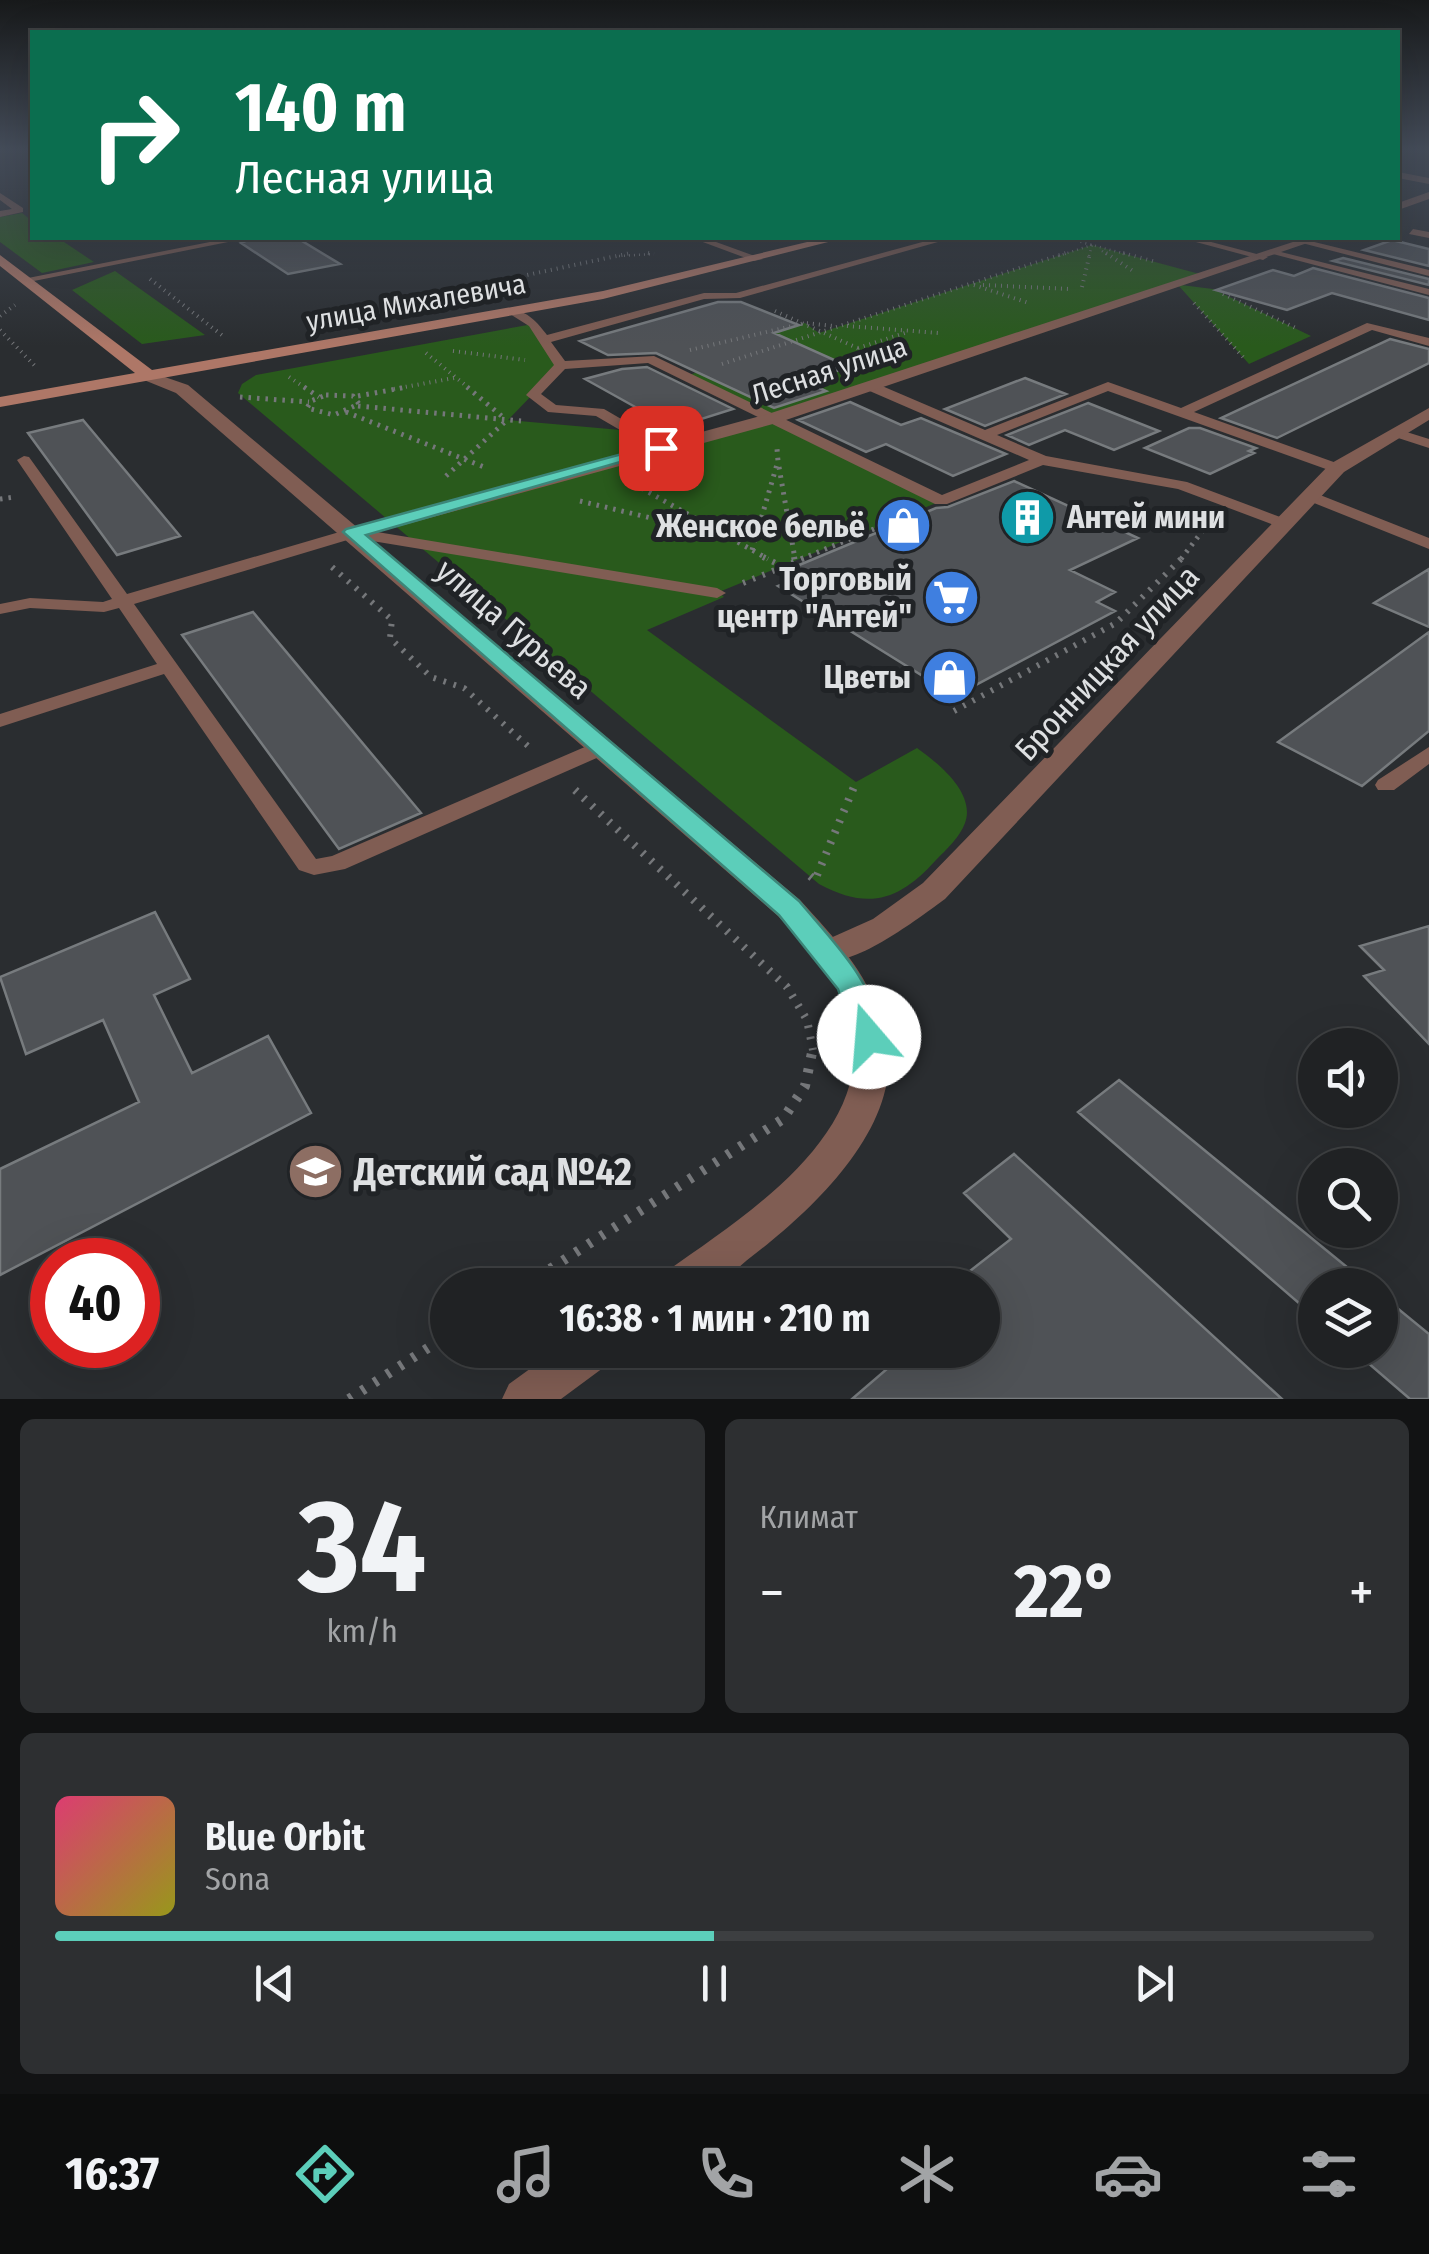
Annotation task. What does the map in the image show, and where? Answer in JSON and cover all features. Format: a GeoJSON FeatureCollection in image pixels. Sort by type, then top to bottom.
{"type":"FeatureCollection","features":[{"type":"Feature","properties":{"kind":"main road","name":"улица Михалевича"},"geometry":{"type":"LineString","coordinates":[[0,402],[514,312],[830,240]]}},
{"type":"Feature","properties":{"kind":"main road","name":"улица Гурьева"},"geometry":{"type":"LineString","coordinates":[[0,259],[150,376]]}},
{"type":"Feature","properties":{"kind":"street","name":"Лесная улица"},"geometry":{"type":"LineString","coordinates":[[353,532],[774,418],[1308,240]]}},
{"type":"Feature","properties":{"kind":"street","name":"улица Гурьева"},"geometry":{"type":"LineString","coordinates":[[150,376],[182,389],[789,908],[828,952],[862,1004],[870,1068],[852,1121],[819,1176],[797,1198],[704,1268]]}},
{"type":"Feature","properties":{"kind":"street","name":"Бронницкая улица"},"geometry":{"type":"LineString","coordinates":[[828,952],[884,926],[934,891],[1337,468],[1429,413]]}},
{"type":"Feature","properties":{"kind":"street"},"geometry":{"type":"LineString","coordinates":[[524,1399],[567,1368]]}},
{"type":"Feature","properties":{"kind":"lane"},"geometry":{"type":"LineString","coordinates":[[1414,232],[1429,235]]}},
{"type":"Feature","properties":{"kind":"lane"},"geometry":{"type":"LineString","coordinates":[[29,279],[232,240]]}},
{"type":"Feature","properties":{"kind":"lane"},"geometry":{"type":"LineString","coordinates":[[703,240],[758,258]]}},
{"type":"Feature","properties":{"kind":"lane"},"geometry":{"type":"LineString","coordinates":[[544,340],[704,296],[736,296],[940,240]]}},
{"type":"Feature","properties":{"kind":"lane"},"geometry":{"type":"LineString","coordinates":[[1196,240],[1429,292]]}},
{"type":"Feature","properties":{"kind":"lane"},"geometry":{"type":"LineString","coordinates":[[1315,240],[1429,272]]}},
{"type":"Feature","properties":{"kind":"lane"},"geometry":{"type":"LineString","coordinates":[[514,312],[534,324],[561,366]]}},
{"type":"Feature","properties":{"kind":"lane"},"geometry":{"type":"LineString","coordinates":[[1182,412],[1370,326],[1429,342]]}},
{"type":"Feature","properties":{"kind":"lane"},"geometry":{"type":"LineString","coordinates":[[661,448],[600,412],[554,408],[532,395],[561,366],[650,359],[941,501],[1042,460]]}},
{"type":"Feature","properties":{"kind":"lane"},"geometry":{"type":"LineString","coordinates":[[870,386],[1042,460],[1182,485],[1286,524]]}},
{"type":"Feature","properties":{"kind":"lane"},"geometry":{"type":"LineString","coordinates":[[984,435],[1108,386],[1337,468]]}},
{"type":"Feature","properties":{"kind":"lane"},"geometry":{"type":"LineString","coordinates":[[1397,433],[1429,444]]}},
{"type":"Feature","properties":{"kind":"lane"},"geometry":{"type":"LineString","coordinates":[[24,460],[302,859],[314,866],[337,863],[602,748]]}},
{"type":"Feature","properties":{"kind":"lane"},"geometry":{"type":"LineString","coordinates":[[1310,496],[1429,544]]}},
{"type":"Feature","properties":{"kind":"lane"},"geometry":{"type":"LineString","coordinates":[[0,609],[30,604],[90,608],[122,603],[353,532],[718,593]]}},
{"type":"Feature","properties":{"kind":"lane"},"geometry":{"type":"LineString","coordinates":[[0,720],[166,667]]}},
{"type":"Feature","properties":{"kind":"lane"},"geometry":{"type":"LineString","coordinates":[[1386,784],[1429,754]]}},
{"type":"Feature","properties":{"kind":"path"},"geometry":{"type":"LineString","coordinates":[[1073,240],[1206,276]]}},
{"type":"Feature","properties":{"kind":"path"},"geometry":{"type":"LineString","coordinates":[[973,285],[1082,289],[1092,245]]}},
{"type":"Feature","properties":{"kind":"path"},"geometry":{"type":"LineString","coordinates":[[686,376],[1092,245],[1171,288],[1260,376]]}},
{"type":"Feature","properties":{"kind":"path"},"geometry":{"type":"LineString","coordinates":[[449,291],[636,252],[684,256],[728,248]]}},
{"type":"Feature","properties":{"kind":"path"},"geometry":{"type":"LineString","coordinates":[[125,260],[224,337],[236,335]]}},
{"type":"Feature","properties":{"kind":"path"},"geometry":{"type":"LineString","coordinates":[[973,285],[1076,319]]}},
{"type":"Feature","properties":{"kind":"path"},"geometry":{"type":"LineString","coordinates":[[1171,288],[1213,289],[1330,344]]}},
{"type":"Feature","properties":{"kind":"path"},"geometry":{"type":"LineString","coordinates":[[805,324],[818,333],[916,372]]}},
{"type":"Feature","properties":{"kind":"path"},"geometry":{"type":"LineString","coordinates":[[650,359],[805,324],[946,333]]}},
{"type":"Feature","properties":{"kind":"path"},"geometry":{"type":"LineString","coordinates":[[0,330],[41,372]]}},
{"type":"Feature","properties":{"kind":"path"},"geometry":{"type":"LineString","coordinates":[[857,349],[911,331]]}},
{"type":"Feature","properties":{"kind":"path"},"geometry":{"type":"LineString","coordinates":[[435,348],[417,346],[507,420]]}},
{"type":"Feature","properties":{"kind":"path"},"geometry":{"type":"LineString","coordinates":[[453,350],[561,366]]}},
{"type":"Feature","properties":{"kind":"path"},"geometry":{"type":"LineString","coordinates":[[279,371],[319,397]]}},
{"type":"Feature","properties":{"kind":"path"},"geometry":{"type":"LineString","coordinates":[[240,397],[310,402],[335,394],[356,397],[455,377]]}},
{"type":"Feature","properties":{"kind":"path"},"geometry":{"type":"LineString","coordinates":[[442,480],[532,395]]}},
{"type":"Feature","properties":{"kind":"path"},"geometry":{"type":"LineString","coordinates":[[356,397],[360,401],[358,406]]}},
{"type":"Feature","properties":{"kind":"path"},"geometry":{"type":"LineString","coordinates":[[310,402],[307,408],[322,414],[346,412],[358,406],[524,422]]}},
{"type":"Feature","properties":{"kind":"path"},"geometry":{"type":"LineString","coordinates":[[774,418],[795,562]]}},
{"type":"Feature","properties":{"kind":"path"},"geometry":{"type":"LineString","coordinates":[[752,550],[778,461]]}},
{"type":"Feature","properties":{"kind":"path"},"geometry":{"type":"LineString","coordinates":[[602,465],[784,567]]}},
{"type":"Feature","properties":{"kind":"path"},"geometry":{"type":"LineString","coordinates":[[718,593],[941,501]]}},
{"type":"Feature","properties":{"kind":"path"},"geometry":{"type":"LineString","coordinates":[[954,712],[1123,618],[1189,551],[1224,501]]}},
{"type":"Feature","properties":{"kind":"path"},"geometry":{"type":"LineString","coordinates":[[307,545],[392,620],[390,638],[431,677],[464,688],[787,987],[807,1014],[814,1046],[807,1084],[798,1103],[782,1118],[552,1268]]}},
{"type":"Feature","properties":{"kind":"path"},"geometry":{"type":"LineString","coordinates":[[815,880],[856,782]]}},
{"type":"Feature","properties":{"kind":"path"},"geometry":{"type":"LineString","coordinates":[[349,1399],[430,1347]]}},
{"type":"Feature","properties":{"kind":"green space"},"geometry":{"type":"Polygon","coordinates":[[[25,215],[30,219],[30,240],[61,240],[94,262],[42,273],[0,242],[0,217],[25,215]]]}},
{"type":"Feature","properties":{"kind":"green space"},"geometry":{"type":"Polygon","coordinates":[[[1092,245],[1207,276],[1181,285],[1213,289],[1311,336],[1249,364],[1178,285],[775,418],[941,501],[719,592],[724,597],[647,630],[856,782],[917,748],[953,780],[967,812],[960,833],[923,874],[883,897],[853,897],[819,884],[238,393],[242,384],[256,375],[533,324],[561,365],[508,420],[632,431],[661,449],[772,418],[686,376],[710,368],[678,352],[805,323],[819,333],[1092,245]]]}},
{"type":"Feature","properties":{"kind":"green space"},"geometry":{"type":"Polygon","coordinates":[[[115,271],[205,335],[142,344],[72,290],[115,271]]]}},
{"type":"Feature","properties":{"kind":"building"},"geometry":{"type":"Polygon","coordinates":[[[300,240],[340,264],[288,274],[241,243],[300,240]]]}},
{"type":"Feature","properties":{"kind":"building"},"geometry":{"type":"Polygon","coordinates":[[[1392,240],[1429,249],[1429,266],[1364,250],[1392,240]]]}},
{"type":"Feature","properties":{"kind":"building"},"geometry":{"type":"Polygon","coordinates":[[[1343,258],[1429,279],[1429,285],[1333,261],[1343,258]]]}},
{"type":"Feature","properties":{"kind":"building"},"geometry":{"type":"Polygon","coordinates":[[[1313,268],[1429,298],[1429,320],[1332,293],[1287,310],[1216,290],[1273,270],[1294,276],[1313,268]]]}},
{"type":"Feature","properties":{"kind":"building"},"geometry":{"type":"Polygon","coordinates":[[[718,302],[741,302],[799,325],[774,333],[850,367],[804,381],[826,391],[774,408],[656,353],[608,355],[580,341],[718,302]]]}},
{"type":"Feature","properties":{"kind":"building"},"geometry":{"type":"Polygon","coordinates":[[[1390,339],[1429,349],[1429,363],[1277,438],[1221,418],[1390,339]]]}},
{"type":"Feature","properties":{"kind":"building"},"geometry":{"type":"Polygon","coordinates":[[[647,367],[733,409],[673,428],[585,379],[647,367]]]}},
{"type":"Feature","properties":{"kind":"building"},"geometry":{"type":"Polygon","coordinates":[[[1025,378],[1066,394],[985,426],[945,409],[1025,378]]]}},
{"type":"Feature","properties":{"kind":"building"},"geometry":{"type":"Polygon","coordinates":[[[850,402],[901,425],[921,418],[1006,454],[953,476],[886,444],[866,452],[798,420],[850,402]]]}},
{"type":"Feature","properties":{"kind":"building"},"geometry":{"type":"Polygon","coordinates":[[[1088,403],[1159,431],[1114,450],[1065,430],[1029,445],[1007,435],[1088,403]]]}},
{"type":"Feature","properties":{"kind":"building"},"geometry":{"type":"Polygon","coordinates":[[[83,420],[180,536],[117,555],[28,433],[83,420]]]}},
{"type":"Feature","properties":{"kind":"building"},"geometry":{"type":"Polygon","coordinates":[[[1189,428],[1200,428],[1256,448],[1249,451],[1254,453],[1210,474],[1145,448],[1189,428]]]}},
{"type":"Feature","properties":{"kind":"building","name":"Торговый центр \"Антей\""},"geometry":{"type":"Polygon","coordinates":[[[1014,481],[1138,538],[1070,570],[1115,592],[1097,602],[1115,611],[955,696],[778,586],[805,575],[792,568],[936,508],[1014,481]]]}},
{"type":"Feature","properties":{"kind":"building"},"geometry":{"type":"Polygon","coordinates":[[[1429,569],[1429,627],[1374,603],[1429,569]]]}},
{"type":"Feature","properties":{"kind":"building"},"geometry":{"type":"Polygon","coordinates":[[[253,612],[421,813],[339,849],[182,635],[253,612]]]}},
{"type":"Feature","properties":{"kind":"building"},"geometry":{"type":"Polygon","coordinates":[[[1429,632],[1429,731],[1362,786],[1278,742],[1429,632]]]}},
{"type":"Feature","properties":{"kind":"building"},"geometry":{"type":"Polygon","coordinates":[[[155,912],[190,979],[154,995],[192,1073],[268,1036],[311,1113],[71,1238],[30,1238],[30,1259],[0,1275],[0,1169],[139,1102],[103,1020],[26,1054],[0,977],[155,912]]]}},
{"type":"Feature","properties":{"kind":"building"},"geometry":{"type":"Polygon","coordinates":[[[1429,926],[1429,1044],[1364,976],[1384,970],[1360,946],[1429,926]]]}},
{"type":"Feature","properties":{"kind":"building"},"geometry":{"type":"Polygon","coordinates":[[[1119,1080],[1298,1227],[1298,1248],[1324,1248],[1348,1268],[1298,1268],[1298,1302],[1078,1112],[1119,1080]]]}},
{"type":"Feature","properties":{"kind":"building"},"geometry":{"type":"Polygon","coordinates":[[[1014,1154],[1282,1399],[852,1399],[888,1368],[1000,1368],[1000,1268],[974,1268],[1011,1239],[964,1193],[1014,1154]]]}},
{"type":"Feature","properties":{"kind":"building"},"geometry":{"type":"Polygon","coordinates":[[[1398,1309],[1429,1334],[1429,1399],[1410,1399],[1374,1368],[1398,1368],[1398,1309]]]}},
{"type":"Feature","properties":{"kind":"place","name":"Антей мини"},"geometry":{"type":"Point","coordinates":[1028,517]}},
{"type":"Feature","properties":{"kind":"place","name":"Женское бельё"},"geometry":{"type":"Point","coordinates":[904,526]}},
{"type":"Feature","properties":{"kind":"place","name":"Торговый центр \"Антей\""},"geometry":{"type":"Point","coordinates":[951,597]}},
{"type":"Feature","properties":{"kind":"place","name":"Цветы"},"geometry":{"type":"Point","coordinates":[950,677]}},
{"type":"Feature","properties":{"kind":"place","name":"Детский сад №42"},"geometry":{"type":"Point","coordinates":[315,1172]}},
{"type":"Feature","properties":{"kind":"route"},"geometry":{"type":"LineString","coordinates":[[661,448],[353,532],[789,908],[849,981],[862,1004],[869,1037]]}}]}
